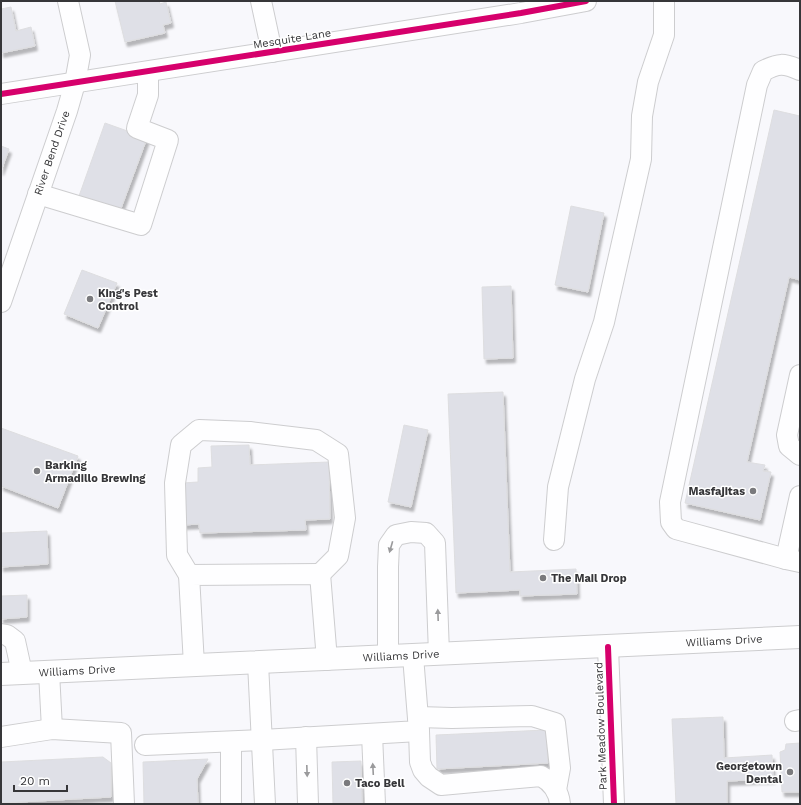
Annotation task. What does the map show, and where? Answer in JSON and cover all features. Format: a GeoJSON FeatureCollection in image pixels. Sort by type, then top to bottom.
{"type":"FeatureCollection","features":[{"type":"Feature","properties":{"kind":"main road","name":"Williams Drive"},"geometry":{"type":"LineString","coordinates":[[1,674],[800,637]]}},
{"type":"Feature","properties":{"kind":"street","name":"River Bend Drive"},"geometry":{"type":"LineString","coordinates":[[1,302],[67,111],[75,83],[80,55],[68,1]]}},
{"type":"Feature","properties":{"kind":"street"},"geometry":{"type":"LineString","coordinates":[[261,1],[272,52]]}},
{"type":"Feature","properties":{"kind":"street","name":"Mesquite Lane"},"geometry":{"type":"LineString","coordinates":[[1,94],[272,52],[520,7],[586,1]]}},
{"type":"Feature","properties":{"kind":"street"},"geometry":{"type":"LineString","coordinates":[[554,540],[558,487],[584,379],[604,322],[641,158],[642,116],[648,82],[664,35],[664,1]]}},
{"type":"Feature","properties":{"kind":"street"},"geometry":{"type":"LineString","coordinates":[[800,70],[790,66],[776,64],[763,71],[757,84],[670,502],[671,522],[676,529],[793,561],[800,496]]}},
{"type":"Feature","properties":{"kind":"street"},"geometry":{"type":"LineString","coordinates":[[38,194],[141,225],[168,140],[137,128],[148,95],[148,72]]}},
{"type":"Feature","properties":{"kind":"street"},"geometry":{"type":"LineString","coordinates":[[800,375],[787,435],[789,446],[800,455]]}},
{"type":"Feature","properties":{"kind":"street"},"geometry":{"type":"LineString","coordinates":[[189,575],[320,574],[338,556],[345,518],[338,454],[316,440],[250,432],[199,430],[181,445],[175,483],[177,554],[189,575],[194,665]]}},
{"type":"Feature","properties":{"kind":"street"},"geometry":{"type":"LineString","coordinates":[[388,657],[389,545],[396,535],[411,532],[426,533],[436,543],[439,654]]}},
{"type":"Feature","properties":{"kind":"street"},"geometry":{"type":"LineString","coordinates":[[320,574],[327,660]]}},
{"type":"Feature","properties":{"kind":"street"},"geometry":{"type":"LineString","coordinates":[[1,634],[7,635],[15,641],[22,673]]}},
{"type":"Feature","properties":{"kind":"street","name":"Park Meadow Boulevard"},"geometry":{"type":"LineString","coordinates":[[608,647],[614,804]]}},
{"type":"Feature","properties":{"kind":"street"},"geometry":{"type":"LineString","coordinates":[[414,656],[420,762],[423,770],[429,777],[441,785],[541,776],[546,779],[558,797]]}},
{"type":"Feature","properties":{"kind":"street"},"geometry":{"type":"LineString","coordinates":[[258,663],[265,804]]}},
{"type":"Feature","properties":{"kind":"street"},"geometry":{"type":"LineString","coordinates":[[49,672],[52,729]]}},
{"type":"Feature","properties":{"kind":"street"},"geometry":{"type":"LineString","coordinates":[[145,745],[372,734],[452,718],[532,716],[555,723],[560,768],[558,797]]}},
{"type":"Feature","properties":{"kind":"street"},"geometry":{"type":"LineString","coordinates":[[1,737],[52,729],[121,733],[124,804]]}},
{"type":"Feature","properties":{"kind":"street"},"geometry":{"type":"LineString","coordinates":[[372,734],[375,804]]}},
{"type":"Feature","properties":{"kind":"street"},"geometry":{"type":"LineString","coordinates":[[306,737],[308,804]]}},
{"type":"Feature","properties":{"kind":"street"},"geometry":{"type":"LineString","coordinates":[[230,804],[231,742]]}},
{"type":"Feature","properties":{"kind":"building"},"geometry":{"type":"Polygon","coordinates":[[[115,1],[159,1],[160,4],[166,2],[171,23],[163,25],[165,33],[125,42],[115,1]]]}},
{"type":"Feature","properties":{"kind":"building"},"geometry":{"type":"Polygon","coordinates":[[[11,7],[16,31],[31,27],[35,46],[1,53],[1,9],[11,7]]]}},
{"type":"Feature","properties":{"kind":"building"},"geometry":{"type":"Polygon","coordinates":[[[774,110],[800,116],[800,280],[789,277],[747,462],[765,465],[763,471],[771,472],[760,520],[685,503],[774,110]]]}},
{"type":"Feature","properties":{"kind":"building"},"geometry":{"type":"Polygon","coordinates":[[[105,123],[147,138],[120,211],[79,196],[105,123]]]}},
{"type":"Feature","properties":{"kind":"building"},"geometry":{"type":"Polygon","coordinates":[[[1,146],[9,149],[1,171],[1,146]]]}},
{"type":"Feature","properties":{"kind":"building"},"geometry":{"type":"Polygon","coordinates":[[[571,206],[604,213],[588,292],[555,285],[571,206]]]}},
{"type":"Feature","properties":{"kind":"building","name":"King's Pest Control"},"geometry":{"type":"Polygon","coordinates":[[[82,270],[117,283],[98,328],[64,314],[82,270]]]}},
{"type":"Feature","properties":{"kind":"building"},"geometry":{"type":"Polygon","coordinates":[[[511,286],[513,358],[484,359],[482,287],[511,286]]]}},
{"type":"Feature","properties":{"kind":"building"},"geometry":{"type":"Polygon","coordinates":[[[503,392],[510,572],[576,569],[577,594],[520,596],[520,590],[456,593],[448,394],[503,392]]]}},
{"type":"Feature","properties":{"kind":"building"},"geometry":{"type":"Polygon","coordinates":[[[404,425],[428,430],[411,507],[388,502],[404,425]]]}},
{"type":"Feature","properties":{"kind":"building","name":"Barking Armadillo Brewing"},"geometry":{"type":"Polygon","coordinates":[[[1,428],[78,456],[58,508],[1,486],[1,428]]]}},
{"type":"Feature","properties":{"kind":"building"},"geometry":{"type":"Polygon","coordinates":[[[249,445],[250,465],[329,462],[330,519],[305,520],[306,530],[200,533],[199,524],[183,525],[182,483],[198,482],[198,468],[212,467],[211,446],[249,445]]]}},
{"type":"Feature","properties":{"kind":"building"},"geometry":{"type":"Polygon","coordinates":[[[47,531],[48,564],[1,567],[1,533],[47,531]]]}},
{"type":"Feature","properties":{"kind":"building"},"geometry":{"type":"Polygon","coordinates":[[[27,595],[27,617],[1,619],[1,596],[27,595]]]}},
{"type":"Feature","properties":{"kind":"building"},"geometry":{"type":"Polygon","coordinates":[[[723,717],[724,758],[772,755],[773,779],[727,781],[727,804],[676,804],[672,719],[723,717]]]}},
{"type":"Feature","properties":{"kind":"building"},"geometry":{"type":"Polygon","coordinates":[[[546,730],[548,763],[437,769],[436,735],[546,730]]]}},
{"type":"Feature","properties":{"kind":"building","name":"Georgetown Dental"},"geometry":{"type":"Polygon","coordinates":[[[800,743],[800,792],[782,792],[780,752],[785,750],[786,744],[800,743]]]}},
{"type":"Feature","properties":{"kind":"building"},"geometry":{"type":"Polygon","coordinates":[[[103,757],[111,763],[111,797],[1,803],[1,762],[103,757]]]}},
{"type":"Feature","properties":{"kind":"building"},"geometry":{"type":"Polygon","coordinates":[[[208,759],[197,779],[198,804],[144,804],[143,762],[208,759]]]}},
{"type":"Feature","properties":{"kind":"building","name":"Taco Bell"},"geometry":{"type":"Polygon","coordinates":[[[361,761],[362,804],[333,804],[332,762],[361,761]]]}},
{"type":"Feature","properties":{"kind":"cycle path"},"geometry":{"type":"LineString","coordinates":[[1,94],[521,13],[586,1]]}},
{"type":"Feature","properties":{"kind":"cycle path"},"geometry":{"type":"LineString","coordinates":[[608,647],[614,804]]}},
{"type":"Feature","properties":{"kind":"place","name":"King's Pest Control"},"geometry":{"type":"Point","coordinates":[90,299]}},
{"type":"Feature","properties":{"kind":"place","name":"Barking Armadillo Brewing"},"geometry":{"type":"Point","coordinates":[37,471]}},
{"type":"Feature","properties":{"kind":"place","name":"Masfajitas"},"geometry":{"type":"Point","coordinates":[753,491]}},
{"type":"Feature","properties":{"kind":"place","name":"The Mail Drop"},"geometry":{"type":"Point","coordinates":[543,578]}},
{"type":"Feature","properties":{"kind":"place","name":"Georgetown Dental"},"geometry":{"type":"Point","coordinates":[790,772]}},
{"type":"Feature","properties":{"kind":"place","name":"Taco Bell"},"geometry":{"type":"Point","coordinates":[347,783]}}]}
